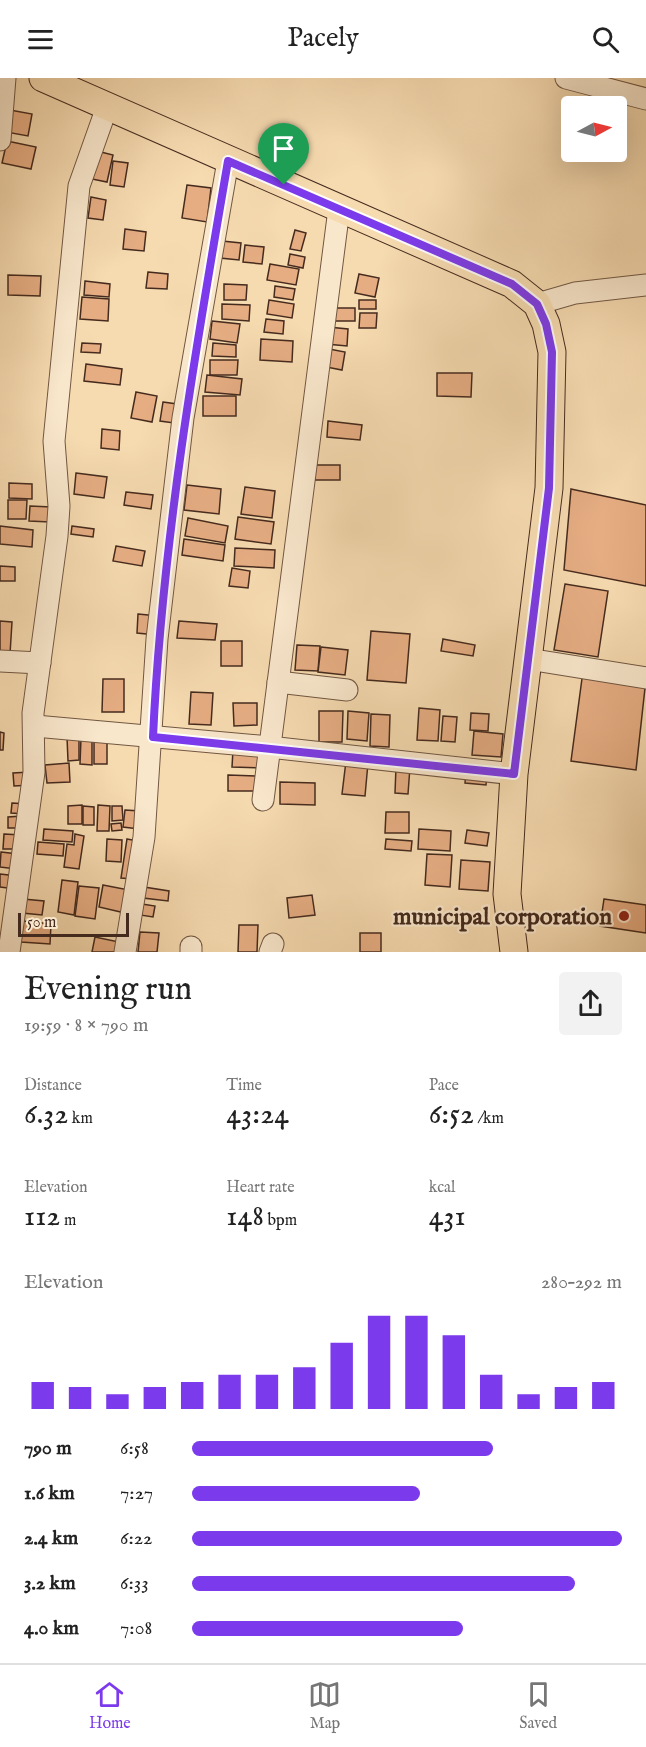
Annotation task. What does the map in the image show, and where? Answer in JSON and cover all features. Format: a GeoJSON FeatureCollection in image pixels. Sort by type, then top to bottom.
{"type":"FeatureCollection","features":[{"type":"Feature","properties":{"kind":"main road"},"geometry":{"type":"LineString","coordinates":[[43,78],[512,284],[537,304],[546,324],[552,363],[549,488],[514,774],[507,894],[514,952]]}},
{"type":"Feature","properties":{"kind":"street"},"geometry":{"type":"LineString","coordinates":[[0,140],[5,78]]}},
{"type":"Feature","properties":{"kind":"street"},"geometry":{"type":"LineString","coordinates":[[566,78],[646,99]]}},
{"type":"Feature","properties":{"kind":"street"},"geometry":{"type":"LineString","coordinates":[[7,941],[34,772],[33,713],[57,536],[59,506],[54,441],[78,186],[107,107]]}},
{"type":"Feature","properties":{"kind":"street"},"geometry":{"type":"LineString","coordinates":[[125,952],[144,837],[153,737],[157,639],[183,418],[228,161]]}},
{"type":"Feature","properties":{"kind":"street"},"geometry":{"type":"LineString","coordinates":[[263,800],[339,209]]}},
{"type":"Feature","properties":{"kind":"street"},"geometry":{"type":"LineString","coordinates":[[537,304],[575,293],[646,285]]}},
{"type":"Feature","properties":{"kind":"street"},"geometry":{"type":"LineString","coordinates":[[528,659],[646,678]]}},
{"type":"Feature","properties":{"kind":"street"},"geometry":{"type":"LineString","coordinates":[[0,661],[40,663]]}},
{"type":"Feature","properties":{"kind":"street"},"geometry":{"type":"LineString","coordinates":[[278,682],[347,690]]}},
{"type":"Feature","properties":{"kind":"street"},"geometry":{"type":"LineString","coordinates":[[35,726],[269,747],[514,774]]}},
{"type":"Feature","properties":{"kind":"building"},"geometry":{"type":"Polygon","coordinates":[[[10,110],[32,114],[28,136],[6,132],[10,110]]]}},
{"type":"Feature","properties":{"kind":"building"},"geometry":{"type":"Polygon","coordinates":[[[7,141],[36,147],[31,169],[2,163],[7,141]]]}},
{"type":"Feature","properties":{"kind":"building"},"geometry":{"type":"Polygon","coordinates":[[[93,150],[113,155],[107,182],[87,178],[93,150]]]}},
{"type":"Feature","properties":{"kind":"building"},"geometry":{"type":"Polygon","coordinates":[[[113,161],[128,163],[124,187],[110,185],[113,161]]]}},
{"type":"Feature","properties":{"kind":"building"},"geometry":{"type":"Polygon","coordinates":[[[187,185],[211,188],[207,222],[182,218],[187,185]]]}},
{"type":"Feature","properties":{"kind":"building"},"geometry":{"type":"Polygon","coordinates":[[[91,197],[106,200],[103,220],[88,218],[91,197]]]}},
{"type":"Feature","properties":{"kind":"building"},"geometry":{"type":"Polygon","coordinates":[[[125,229],[146,232],[144,251],[123,249],[125,229]]]}},
{"type":"Feature","properties":{"kind":"building"},"geometry":{"type":"Polygon","coordinates":[[[295,230],[306,233],[301,251],[290,249],[295,230]]]}},
{"type":"Feature","properties":{"kind":"building"},"geometry":{"type":"Polygon","coordinates":[[[222,241],[241,243],[239,260],[220,258],[222,241]]]}},
{"type":"Feature","properties":{"kind":"building"},"geometry":{"type":"Polygon","coordinates":[[[245,245],[264,247],[262,264],[243,262],[245,245]]]}},
{"type":"Feature","properties":{"kind":"building"},"geometry":{"type":"Polygon","coordinates":[[[290,254],[305,257],[303,268],[288,265],[290,254]]]}},
{"type":"Feature","properties":{"kind":"building"},"geometry":{"type":"Polygon","coordinates":[[[270,264],[299,269],[296,285],[267,280],[270,264]]]}},
{"type":"Feature","properties":{"kind":"building"},"geometry":{"type":"Polygon","coordinates":[[[148,272],[168,274],[167,289],[146,288],[148,272]]]}},
{"type":"Feature","properties":{"kind":"building"},"geometry":{"type":"Polygon","coordinates":[[[359,274],[379,278],[375,297],[355,293],[359,274]]]}},
{"type":"Feature","properties":{"kind":"building"},"geometry":{"type":"Polygon","coordinates":[[[8,275],[41,276],[40,296],[8,295],[8,275]]]}},
{"type":"Feature","properties":{"kind":"building"},"geometry":{"type":"Polygon","coordinates":[[[85,281],[110,284],[109,297],[84,295],[85,281]]]}},
{"type":"Feature","properties":{"kind":"building"},"geometry":{"type":"Polygon","coordinates":[[[224,284],[247,285],[246,300],[224,300],[224,284]]]}},
{"type":"Feature","properties":{"kind":"building"},"geometry":{"type":"Polygon","coordinates":[[[275,286],[295,289],[293,300],[274,297],[275,286]]]}},
{"type":"Feature","properties":{"kind":"building"},"geometry":{"type":"Polygon","coordinates":[[[82,297],[109,299],[108,321],[80,319],[82,297]]]}},
{"type":"Feature","properties":{"kind":"building"},"geometry":{"type":"Polygon","coordinates":[[[269,300],[294,304],[292,318],[267,314],[269,300]]]}},
{"type":"Feature","properties":{"kind":"building"},"geometry":{"type":"Polygon","coordinates":[[[359,300],[376,300],[376,309],[359,309],[359,300]]]}},
{"type":"Feature","properties":{"kind":"building"},"geometry":{"type":"Polygon","coordinates":[[[222,304],[250,305],[249,321],[222,319],[222,304]]]}},
{"type":"Feature","properties":{"kind":"building"},"geometry":{"type":"Polygon","coordinates":[[[334,308],[355,308],[355,321],[334,321],[334,308]]]}},
{"type":"Feature","properties":{"kind":"building"},"geometry":{"type":"Polygon","coordinates":[[[360,313],[377,313],[376,328],[359,328],[360,313]]]}},
{"type":"Feature","properties":{"kind":"building"},"geometry":{"type":"Polygon","coordinates":[[[266,319],[284,321],[283,334],[264,332],[266,319]]]}},
{"type":"Feature","properties":{"kind":"building"},"geometry":{"type":"Polygon","coordinates":[[[212,321],[240,324],[237,343],[210,339],[212,321]]]}},
{"type":"Feature","properties":{"kind":"building"},"geometry":{"type":"Polygon","coordinates":[[[328,327],[348,329],[347,346],[326,344],[328,327]]]}},
{"type":"Feature","properties":{"kind":"building"},"geometry":{"type":"Polygon","coordinates":[[[261,339],[293,341],[292,362],[260,360],[261,339]]]}},
{"type":"Feature","properties":{"kind":"building"},"geometry":{"type":"Polygon","coordinates":[[[82,343],[101,344],[100,353],[81,352],[82,343]]]}},
{"type":"Feature","properties":{"kind":"building"},"geometry":{"type":"Polygon","coordinates":[[[213,343],[236,345],[236,357],[212,356],[213,343]]]}},
{"type":"Feature","properties":{"kind":"building"},"geometry":{"type":"Polygon","coordinates":[[[324,348],[345,352],[342,370],[321,366],[324,348]]]}},
{"type":"Feature","properties":{"kind":"building"},"geometry":{"type":"Polygon","coordinates":[[[210,360],[238,360],[237,375],[210,375],[210,360]]]}},
{"type":"Feature","properties":{"kind":"building"},"geometry":{"type":"Polygon","coordinates":[[[86,364],[122,369],[120,385],[84,381],[86,364]]]}},
{"type":"Feature","properties":{"kind":"building"},"geometry":{"type":"Polygon","coordinates":[[[437,373],[472,373],[471,397],[437,396],[437,373]]]}},
{"type":"Feature","properties":{"kind":"building"},"geometry":{"type":"Polygon","coordinates":[[[207,375],[242,379],[240,395],[205,392],[207,375]]]}},
{"type":"Feature","properties":{"kind":"building"},"geometry":{"type":"Polygon","coordinates":[[[136,392],[157,396],[152,422],[131,418],[136,392]]]}},
{"type":"Feature","properties":{"kind":"building"},"geometry":{"type":"Polygon","coordinates":[[[203,396],[236,396],[236,416],[203,416],[203,396]]]}},
{"type":"Feature","properties":{"kind":"building"},"geometry":{"type":"Polygon","coordinates":[[[163,402],[177,404],[174,423],[160,421],[163,402]]]}},
{"type":"Feature","properties":{"kind":"building"},"geometry":{"type":"Polygon","coordinates":[[[328,421],[362,425],[360,440],[327,437],[328,421]]]}},
{"type":"Feature","properties":{"kind":"building"},"geometry":{"type":"Polygon","coordinates":[[[102,429],[120,431],[119,450],[101,448],[102,429]]]}},
{"type":"Feature","properties":{"kind":"building"},"geometry":{"type":"Polygon","coordinates":[[[315,465],[340,465],[340,480],[315,480],[315,465]]]}},
{"type":"Feature","properties":{"kind":"building"},"geometry":{"type":"Polygon","coordinates":[[[76,473],[107,477],[104,498],[74,494],[76,473]]]}},
{"type":"Feature","properties":{"kind":"building"},"geometry":{"type":"Polygon","coordinates":[[[9,483],[32,484],[32,499],[9,498],[9,483]]]}},
{"type":"Feature","properties":{"kind":"building"},"geometry":{"type":"Polygon","coordinates":[[[187,485],[221,489],[219,514],[184,510],[187,485]]]}},
{"type":"Feature","properties":{"kind":"building"},"geometry":{"type":"Polygon","coordinates":[[[245,487],[275,491],[272,518],[241,514],[245,487]]]}},
{"type":"Feature","properties":{"kind":"building"},"geometry":{"type":"Polygon","coordinates":[[[571,489],[646,505],[646,586],[564,570],[571,489]]]}},
{"type":"Feature","properties":{"kind":"building"},"geometry":{"type":"Polygon","coordinates":[[[126,492],[153,495],[151,509],[124,505],[126,492]]]}},
{"type":"Feature","properties":{"kind":"building"},"geometry":{"type":"Polygon","coordinates":[[[8,500],[27,500],[26,519],[8,519],[8,500]]]}},
{"type":"Feature","properties":{"kind":"building"},"geometry":{"type":"Polygon","coordinates":[[[30,506],[51,507],[50,522],[29,521],[30,506]]]}},
{"type":"Feature","properties":{"kind":"building"},"geometry":{"type":"Polygon","coordinates":[[[238,517],[274,522],[271,544],[235,539],[238,517]]]}},
{"type":"Feature","properties":{"kind":"building"},"geometry":{"type":"Polygon","coordinates":[[[188,518],[228,526],[225,543],[185,536],[188,518]]]}},
{"type":"Feature","properties":{"kind":"building"},"geometry":{"type":"Polygon","coordinates":[[[0,526],[33,530],[32,547],[0,544],[0,526]]]}},
{"type":"Feature","properties":{"kind":"building"},"geometry":{"type":"Polygon","coordinates":[[[72,526],[94,529],[93,537],[71,534],[72,526]]]}},
{"type":"Feature","properties":{"kind":"building"},"geometry":{"type":"Polygon","coordinates":[[[184,539],[225,545],[223,561],[182,555],[184,539]]]}},
{"type":"Feature","properties":{"kind":"building"},"geometry":{"type":"Polygon","coordinates":[[[116,546],[145,551],[142,566],[113,561],[116,546]]]}},
{"type":"Feature","properties":{"kind":"building"},"geometry":{"type":"Polygon","coordinates":[[[235,548],[275,550],[274,568],[234,566],[235,548]]]}},
{"type":"Feature","properties":{"kind":"building"},"geometry":{"type":"Polygon","coordinates":[[[0,566],[15,567],[15,581],[0,581],[0,566]]]}},
{"type":"Feature","properties":{"kind":"building"},"geometry":{"type":"Polygon","coordinates":[[[232,568],[250,571],[248,588],[229,586],[232,568]]]}},
{"type":"Feature","properties":{"kind":"building"},"geometry":{"type":"Polygon","coordinates":[[[565,584],[608,591],[598,657],[554,650],[565,584]]]}},
{"type":"Feature","properties":{"kind":"building"},"geometry":{"type":"Polygon","coordinates":[[[138,614],[158,616],[156,635],[137,633],[138,614]]]}},
{"type":"Feature","properties":{"kind":"building"},"geometry":{"type":"Polygon","coordinates":[[[0,621],[12,622],[10,654],[0,654],[0,621]]]}},
{"type":"Feature","properties":{"kind":"building"},"geometry":{"type":"Polygon","coordinates":[[[179,621],[217,624],[215,640],[177,638],[179,621]]]}},
{"type":"Feature","properties":{"kind":"building"},"geometry":{"type":"Polygon","coordinates":[[[371,631],[410,634],[406,683],[367,680],[371,631]]]}},
{"type":"Feature","properties":{"kind":"building"},"geometry":{"type":"Polygon","coordinates":[[[443,639],[475,645],[473,656],[441,651],[443,639]]]}},
{"type":"Feature","properties":{"kind":"building"},"geometry":{"type":"Polygon","coordinates":[[[221,641],[242,641],[242,666],[221,666],[221,641]]]}},
{"type":"Feature","properties":{"kind":"building"},"geometry":{"type":"Polygon","coordinates":[[[297,645],[320,646],[318,671],[295,670],[297,645]]]}},
{"type":"Feature","properties":{"kind":"building"},"geometry":{"type":"Polygon","coordinates":[[[321,647],[348,650],[345,675],[318,672],[321,647]]]}},
{"type":"Feature","properties":{"kind":"building"},"geometry":{"type":"Polygon","coordinates":[[[583,671],[646,679],[636,770],[571,761],[583,671]]]}},
{"type":"Feature","properties":{"kind":"building"},"geometry":{"type":"Polygon","coordinates":[[[103,679],[124,679],[124,712],[102,712],[103,679]]]}},
{"type":"Feature","properties":{"kind":"building"},"geometry":{"type":"Polygon","coordinates":[[[191,692],[213,693],[211,725],[189,724],[191,692]]]}},
{"type":"Feature","properties":{"kind":"building"},"geometry":{"type":"Polygon","coordinates":[[[233,703],[257,703],[257,725],[234,726],[233,703]]]}},
{"type":"Feature","properties":{"kind":"building"},"geometry":{"type":"Polygon","coordinates":[[[419,708],[440,710],[438,741],[417,740],[419,708]]]}},
{"type":"Feature","properties":{"kind":"building"},"geometry":{"type":"Polygon","coordinates":[[[319,711],[343,711],[342,742],[319,742],[319,711]]]}},
{"type":"Feature","properties":{"kind":"building"},"geometry":{"type":"Polygon","coordinates":[[[348,711],[369,713],[367,741],[347,739],[348,711]]]}},
{"type":"Feature","properties":{"kind":"building"},"geometry":{"type":"Polygon","coordinates":[[[471,713],[489,714],[488,731],[470,730],[471,713]]]}},
{"type":"Feature","properties":{"kind":"building"},"geometry":{"type":"Polygon","coordinates":[[[371,714],[390,715],[389,747],[370,746],[371,714]]]}},
{"type":"Feature","properties":{"kind":"building"},"geometry":{"type":"Polygon","coordinates":[[[443,716],[457,717],[455,742],[441,741],[443,716]]]}},
{"type":"Feature","properties":{"kind":"building"},"geometry":{"type":"Polygon","coordinates":[[[474,731],[503,734],[501,757],[472,755],[474,731]]]}},
{"type":"Feature","properties":{"kind":"building"},"geometry":{"type":"Polygon","coordinates":[[[0,732],[4,733],[3,750],[0,750],[0,732]]]}},
{"type":"Feature","properties":{"kind":"building"},"geometry":{"type":"Polygon","coordinates":[[[67,737],[79,737],[79,760],[68,761],[67,737]]]}},
{"type":"Feature","properties":{"kind":"building"},"geometry":{"type":"Polygon","coordinates":[[[81,738],[92,739],[92,765],[80,764],[81,738]]]}},
{"type":"Feature","properties":{"kind":"building"},"geometry":{"type":"Polygon","coordinates":[[[94,740],[107,740],[107,764],[94,764],[94,740]]]}},
{"type":"Feature","properties":{"kind":"building"},"geometry":{"type":"Polygon","coordinates":[[[233,750],[261,751],[260,768],[232,767],[233,750]]]}},
{"type":"Feature","properties":{"kind":"building"},"geometry":{"type":"Polygon","coordinates":[[[346,761],[368,763],[365,796],[342,794],[346,761]]]}},
{"type":"Feature","properties":{"kind":"building"},"geometry":{"type":"Polygon","coordinates":[[[69,763],[70,782],[47,783],[45,765],[69,763]]]}},
{"type":"Feature","properties":{"kind":"building"},"geometry":{"type":"Polygon","coordinates":[[[396,767],[410,767],[408,794],[395,793],[396,767]]]}},
{"type":"Feature","properties":{"kind":"building"},"geometry":{"type":"Polygon","coordinates":[[[466,771],[487,774],[486,785],[465,783],[466,771]]]}},
{"type":"Feature","properties":{"kind":"building"},"geometry":{"type":"Polygon","coordinates":[[[30,772],[31,785],[14,786],[13,773],[30,772]]]}},
{"type":"Feature","properties":{"kind":"building"},"geometry":{"type":"Polygon","coordinates":[[[228,775],[259,776],[258,791],[228,791],[228,775]]]}},
{"type":"Feature","properties":{"kind":"building"},"geometry":{"type":"Polygon","coordinates":[[[280,782],[315,783],[315,805],[280,804],[280,782]]]}},
{"type":"Feature","properties":{"kind":"building"},"geometry":{"type":"Polygon","coordinates":[[[12,803],[27,804],[26,814],[11,813],[12,803]]]}},
{"type":"Feature","properties":{"kind":"building"},"geometry":{"type":"Polygon","coordinates":[[[82,805],[82,824],[68,824],[68,806],[82,805]]]}},
{"type":"Feature","properties":{"kind":"building"},"geometry":{"type":"Polygon","coordinates":[[[98,805],[110,806],[109,831],[97,831],[98,805]]]}},
{"type":"Feature","properties":{"kind":"building"},"geometry":{"type":"Polygon","coordinates":[[[83,806],[94,807],[94,825],[83,825],[83,806]]]}},
{"type":"Feature","properties":{"kind":"building"},"geometry":{"type":"Polygon","coordinates":[[[112,806],[122,806],[123,820],[112,821],[112,806]]]}},
{"type":"Feature","properties":{"kind":"building"},"geometry":{"type":"Polygon","coordinates":[[[125,810],[140,811],[139,829],[123,827],[125,810]]]}},
{"type":"Feature","properties":{"kind":"building"},"geometry":{"type":"Polygon","coordinates":[[[386,812],[409,812],[409,833],[385,833],[386,812]]]}},
{"type":"Feature","properties":{"kind":"building"},"geometry":{"type":"Polygon","coordinates":[[[22,816],[22,828],[8,828],[8,817],[22,816]]]}},
{"type":"Feature","properties":{"kind":"building"},"geometry":{"type":"Polygon","coordinates":[[[121,823],[122,830],[112,831],[111,824],[121,823]]]}},
{"type":"Feature","properties":{"kind":"building"},"geometry":{"type":"Polygon","coordinates":[[[44,829],[73,831],[72,842],[43,840],[44,829]]]}},
{"type":"Feature","properties":{"kind":"building"},"geometry":{"type":"Polygon","coordinates":[[[419,829],[451,831],[450,851],[418,849],[419,829]]]}},
{"type":"Feature","properties":{"kind":"building"},"geometry":{"type":"Polygon","coordinates":[[[467,830],[489,833],[487,846],[465,843],[467,830]]]}},
{"type":"Feature","properties":{"kind":"building"},"geometry":{"type":"Polygon","coordinates":[[[4,834],[21,835],[20,849],[3,849],[4,834]]]}},
{"type":"Feature","properties":{"kind":"building"},"geometry":{"type":"Polygon","coordinates":[[[75,834],[84,836],[79,869],[64,867],[67,844],[74,845],[75,834]]]}},
{"type":"Feature","properties":{"kind":"building"},"geometry":{"type":"Polygon","coordinates":[[[107,839],[122,840],[121,862],[106,861],[107,839]]]}},
{"type":"Feature","properties":{"kind":"building"},"geometry":{"type":"Polygon","coordinates":[[[127,839],[138,841],[133,879],[121,878],[127,839]]]}},
{"type":"Feature","properties":{"kind":"building"},"geometry":{"type":"Polygon","coordinates":[[[386,839],[412,841],[411,851],[385,849],[386,839]]]}},
{"type":"Feature","properties":{"kind":"building"},"geometry":{"type":"Polygon","coordinates":[[[38,842],[64,844],[63,856],[37,854],[38,842]]]}},
{"type":"Feature","properties":{"kind":"building"},"geometry":{"type":"Polygon","coordinates":[[[1,852],[18,854],[16,869],[0,867],[1,852]]]}},
{"type":"Feature","properties":{"kind":"building"},"geometry":{"type":"Polygon","coordinates":[[[427,854],[452,855],[450,887],[425,885],[427,854]]]}},
{"type":"Feature","properties":{"kind":"building"},"geometry":{"type":"Polygon","coordinates":[[[461,860],[490,862],[488,891],[459,889],[461,860]]]}},
{"type":"Feature","properties":{"kind":"building"},"geometry":{"type":"Polygon","coordinates":[[[0,874],[17,876],[15,889],[0,887],[0,874]]]}},
{"type":"Feature","properties":{"kind":"building"},"geometry":{"type":"Polygon","coordinates":[[[62,880],[78,882],[74,915],[58,912],[62,880]]]}},
{"type":"Feature","properties":{"kind":"building"},"geometry":{"type":"Polygon","coordinates":[[[103,885],[129,890],[125,913],[99,907],[103,885]]]}},
{"type":"Feature","properties":{"kind":"building"},"geometry":{"type":"Polygon","coordinates":[[[79,886],[99,888],[95,919],[75,916],[79,886]]]}},
{"type":"Feature","properties":{"kind":"building"},"geometry":{"type":"Polygon","coordinates":[[[144,887],[169,891],[168,901],[143,898],[144,887]]]}},
{"type":"Feature","properties":{"kind":"building"},"geometry":{"type":"Polygon","coordinates":[[[312,895],[315,915],[289,918],[287,898],[312,895]]]}},
{"type":"Feature","properties":{"kind":"building"},"geometry":{"type":"Polygon","coordinates":[[[23,899],[44,901],[42,915],[22,913],[23,899]]]}},
{"type":"Feature","properties":{"kind":"building","name":"municipal corporation"},"geometry":{"type":"Polygon","coordinates":[[[604,899],[646,905],[646,933],[600,926],[604,899]]]}},
{"type":"Feature","properties":{"kind":"building"},"geometry":{"type":"Polygon","coordinates":[[[142,904],[155,906],[153,917],[140,915],[142,904]]]}},
{"type":"Feature","properties":{"kind":"building"},"geometry":{"type":"Polygon","coordinates":[[[23,921],[51,924],[50,944],[21,942],[23,921]]]}},
{"type":"Feature","properties":{"kind":"building"},"geometry":{"type":"Polygon","coordinates":[[[239,925],[258,925],[257,952],[238,952],[239,925]]]}},
{"type":"Feature","properties":{"kind":"building"},"geometry":{"type":"Polygon","coordinates":[[[140,932],[159,933],[157,952],[138,952],[140,932]]]}},
{"type":"Feature","properties":{"kind":"building"},"geometry":{"type":"Polygon","coordinates":[[[360,933],[381,933],[381,952],[360,952],[360,933]]]}},
{"type":"Feature","properties":{"kind":"building"},"geometry":{"type":"Polygon","coordinates":[[[95,937],[119,942],[117,952],[92,952],[95,937]]]}},
{"type":"Feature","properties":{"kind":"place","name":"municipal corporation"},"geometry":{"type":"Point","coordinates":[624,916]}},
{"type":"Feature","properties":{"kind":"route"},"geometry":{"type":"LineString","coordinates":[[228,161],[284,185],[512,284],[537,304],[546,324],[552,352],[549,488],[514,774],[269,747],[153,737],[157,639],[183,418],[228,161]]}}]}
